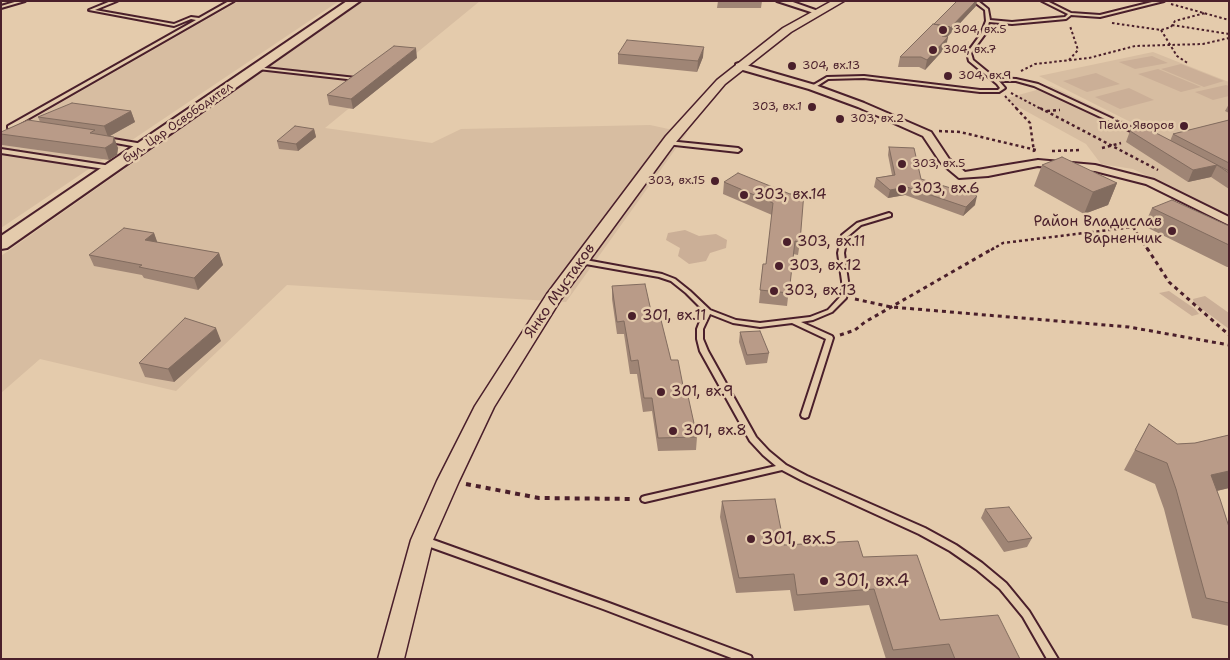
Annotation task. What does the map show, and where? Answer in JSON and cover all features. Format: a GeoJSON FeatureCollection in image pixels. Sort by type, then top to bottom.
{"type":"FeatureCollection","features":[{"type":"Feature","properties":{"kind":"main road","name":"бул. Цар Освободител"},"geometry":{"type":"LineString","coordinates":[[1,244],[355,1]]}},
{"type":"Feature","properties":{"kind":"street"},"geometry":{"type":"LineString","coordinates":[[781,1],[817,12]]}},
{"type":"Feature","properties":{"kind":"street","name":"Янко Мустаков"},"geometry":{"type":"LineString","coordinates":[[391,659],[422,540],[448,481],[485,406],[538,322],[580,261],[635,190],[668,143],[706,98],[739,66],[787,30],[839,1]]}},
{"type":"Feature","properties":{"kind":"street"},"geometry":{"type":"LineString","coordinates":[[739,66],[812,87],[861,105],[927,134],[945,162],[963,176],[1038,163],[1096,168],[1150,182],[1229,222]]}},
{"type":"Feature","properties":{"kind":"lane"},"geometry":{"type":"LineString","coordinates":[[1,6],[23,1]]}},
{"type":"Feature","properties":{"kind":"lane"},"geometry":{"type":"LineString","coordinates":[[115,1],[91,10],[174,25],[191,18],[200,19]]}},
{"type":"Feature","properties":{"kind":"lane"},"geometry":{"type":"LineString","coordinates":[[1,130],[10,127],[232,1]]}},
{"type":"Feature","properties":{"kind":"lane"},"geometry":{"type":"LineString","coordinates":[[812,87],[827,78],[864,77],[980,91],[1001,89],[994,79],[971,61],[969,52],[983,34],[988,21],[987,10],[975,1]]}},
{"type":"Feature","properties":{"kind":"lane"},"geometry":{"type":"LineString","coordinates":[[1044,1],[1070,14],[1100,16],[1161,1]]}},
{"type":"Feature","properties":{"kind":"lane"},"geometry":{"type":"LineString","coordinates":[[988,21],[1012,23],[1066,18],[1070,14]]}},
{"type":"Feature","properties":{"kind":"lane"},"geometry":{"type":"LineString","coordinates":[[258,68],[359,79]]}},
{"type":"Feature","properties":{"kind":"lane"},"geometry":{"type":"LineString","coordinates":[[994,79],[1016,80],[1036,85],[1149,138]]}},
{"type":"Feature","properties":{"kind":"lane"},"geometry":{"type":"LineString","coordinates":[[10,127],[21,127]]}},
{"type":"Feature","properties":{"kind":"lane"},"geometry":{"type":"LineString","coordinates":[[97,139],[144,146]]}},
{"type":"Feature","properties":{"kind":"lane"},"geometry":{"type":"LineString","coordinates":[[668,143],[738,150]]}},
{"type":"Feature","properties":{"kind":"lane"},"geometry":{"type":"LineString","coordinates":[[1,151],[112,168]]}},
{"type":"Feature","properties":{"kind":"lane"},"geometry":{"type":"LineString","coordinates":[[580,261],[660,275],[673,280],[708,311],[748,324],[794,322],[830,312],[844,296],[847,281],[840,253],[844,236],[859,224],[888,215]]}},
{"type":"Feature","properties":{"kind":"lane"},"geometry":{"type":"LineString","coordinates":[[708,311],[700,330],[700,339],[704,351],[753,439],[783,467],[922,531],[980,566],[1003,586],[1026,614],[1053,659]]}},
{"type":"Feature","properties":{"kind":"lane"},"geometry":{"type":"LineString","coordinates":[[794,322],[830,338],[805,414]]}},
{"type":"Feature","properties":{"kind":"lane"},"geometry":{"type":"LineString","coordinates":[[645,498],[783,467]]}},
{"type":"Feature","properties":{"kind":"lane"},"geometry":{"type":"LineString","coordinates":[[422,540],[606,606],[720,654],[747,659]]}},
{"type":"Feature","properties":{"kind":"path"},"geometry":{"type":"LineString","coordinates":[[1161,1],[1229,20]]}},
{"type":"Feature","properties":{"kind":"path"},"geometry":{"type":"LineString","coordinates":[[1085,15],[1118,25],[1160,30],[1172,25],[1175,21],[1205,13]]}},
{"type":"Feature","properties":{"kind":"path"},"geometry":{"type":"LineString","coordinates":[[1066,18],[1078,50],[1069,60]]}},
{"type":"Feature","properties":{"kind":"path"},"geometry":{"type":"LineString","coordinates":[[1172,25],[1229,34]]}},
{"type":"Feature","properties":{"kind":"path"},"geometry":{"type":"LineString","coordinates":[[1160,30],[1177,56],[1189,64]]}},
{"type":"Feature","properties":{"kind":"path"},"geometry":{"type":"LineString","coordinates":[[1016,80],[1022,68],[1035,64],[1089,58],[1135,46],[1203,44],[1229,38]]}},
{"type":"Feature","properties":{"kind":"path"},"geometry":{"type":"LineString","coordinates":[[1001,89],[1159,171]]}},
{"type":"Feature","properties":{"kind":"path"},"geometry":{"type":"LineString","coordinates":[[1001,89],[1030,123],[1038,163]]}},
{"type":"Feature","properties":{"kind":"path"},"geometry":{"type":"LineString","coordinates":[[1046,111],[1060,110]]}},
{"type":"Feature","properties":{"kind":"path"},"geometry":{"type":"LineString","coordinates":[[927,134],[936,131],[960,132],[1040,150]]}},
{"type":"Feature","properties":{"kind":"path"},"geometry":{"type":"LineString","coordinates":[[1102,148],[1121,142]]}},
{"type":"Feature","properties":{"kind":"path"},"geometry":{"type":"LineString","coordinates":[[1046,151],[1081,150]]}},
{"type":"Feature","properties":{"kind":"path"},"geometry":{"type":"LineString","coordinates":[[830,338],[855,330],[891,306],[1003,243],[1133,227],[1150,222]]}},
{"type":"Feature","properties":{"kind":"path"},"geometry":{"type":"LineString","coordinates":[[1133,227],[1169,282],[1229,335]]}},
{"type":"Feature","properties":{"kind":"path"},"geometry":{"type":"LineString","coordinates":[[844,296],[891,306],[1129,327],[1229,345]]}},
{"type":"Feature","properties":{"kind":"path"},"geometry":{"type":"LineString","coordinates":[[448,481],[539,498],[582,500],[645,498]]}},
{"type":"Feature","properties":{"kind":"shaded area"},"geometry":{"type":"Polygon","coordinates":[[[239,1],[339,1],[1,228],[1,137],[239,1]]]}},
{"type":"Feature","properties":{"kind":"shaded area"},"geometry":{"type":"Polygon","coordinates":[[[363,1],[480,1],[325,128],[432,143],[461,129],[650,125],[687,133],[566,302],[287,285],[176,391],[40,359],[1,393],[1,256],[363,1]]]}},
{"type":"Feature","properties":{"kind":"shaded area"},"geometry":{"type":"Polygon","coordinates":[[[1153,52],[1229,82],[1229,216],[1133,169],[1101,164],[1086,144],[1004,99],[1051,86],[1214,164],[1039,76],[1153,52]]]}},
{"type":"Feature","properties":{"kind":"shaded area"},"geometry":{"type":"Polygon","coordinates":[[[1152,56],[1168,63],[1135,69],[1119,62],[1152,56]]]}},
{"type":"Feature","properties":{"kind":"shaded area"},"geometry":{"type":"Polygon","coordinates":[[[1181,64],[1224,81],[1204,87],[1161,69],[1181,64]]]}},
{"type":"Feature","properties":{"kind":"shaded area"},"geometry":{"type":"Polygon","coordinates":[[[1158,69],[1201,87],[1181,92],[1138,74],[1158,69]]]}},
{"type":"Feature","properties":{"kind":"shaded area"},"geometry":{"type":"Polygon","coordinates":[[[1096,73],[1120,84],[1087,92],[1063,81],[1096,73]]]}},
{"type":"Feature","properties":{"kind":"shaded area"},"geometry":{"type":"Polygon","coordinates":[[[1226,85],[1229,86],[1229,96],[1213,100],[1195,92],[1226,85]]]}},
{"type":"Feature","properties":{"kind":"shaded area"},"geometry":{"type":"Polygon","coordinates":[[[1129,88],[1154,100],[1120,109],[1095,97],[1129,88]]]}},
{"type":"Feature","properties":{"kind":"shaded area"},"geometry":{"type":"Polygon","coordinates":[[[685,230],[699,236],[716,234],[727,240],[726,248],[710,253],[706,261],[689,264],[678,256],[680,248],[666,240],[668,233],[685,230]]]}},
{"type":"Feature","properties":{"kind":"shaded area"},"geometry":{"type":"Polygon","coordinates":[[[1169,291],[1195,309],[1199,314],[1192,316],[1159,293],[1169,291]]]}},
{"type":"Feature","properties":{"kind":"shaded area"},"geometry":{"type":"Polygon","coordinates":[[[1205,296],[1229,313],[1229,329],[1194,303],[1193,299],[1205,296]]]}},
{"type":"Feature","properties":{"kind":"building"},"geometry":{"type":"Polygon","coordinates":[[[957,1],[976,1],[950,28],[934,24],[957,1]]]}},
{"type":"Feature","properties":{"kind":"building"},"geometry":{"type":"Polygon","coordinates":[[[933,24],[950,27],[942,36],[948,37],[927,60],[921,57],[900,57],[933,24]]]}},
{"type":"Feature","properties":{"kind":"building"},"geometry":{"type":"Polygon","coordinates":[[[627,40],[704,47],[698,61],[618,54],[627,40]]]}},
{"type":"Feature","properties":{"kind":"building"},"geometry":{"type":"Polygon","coordinates":[[[394,46],[416,48],[351,99],[327,95],[394,46]]]}},
{"type":"Feature","properties":{"kind":"building"},"geometry":{"type":"Polygon","coordinates":[[[72,103],[131,111],[104,126],[38,117],[72,103]]]}},
{"type":"Feature","properties":{"kind":"building"},"geometry":{"type":"Polygon","coordinates":[[[28,120],[95,130],[90,133],[114,137],[113,143],[105,148],[1,134],[1,132],[28,120]]]}},
{"type":"Feature","properties":{"kind":"building"},"geometry":{"type":"Polygon","coordinates":[[[1229,120],[1229,163],[1173,134],[1229,120]]]}},
{"type":"Feature","properties":{"kind":"building"},"geometry":{"type":"Polygon","coordinates":[[[1135,122],[1229,171],[1229,173],[1217,165],[1193,170],[1130,131],[1135,122]]]}},
{"type":"Feature","properties":{"kind":"building"},"geometry":{"type":"Polygon","coordinates":[[[295,126],[314,129],[296,144],[277,141],[295,126]]]}},
{"type":"Feature","properties":{"kind":"building"},"geometry":{"type":"Polygon","coordinates":[[[889,147],[914,148],[921,179],[977,196],[966,207],[907,187],[890,190],[876,178],[895,175],[889,147]]]}},
{"type":"Feature","properties":{"kind":"building"},"geometry":{"type":"Polygon","coordinates":[[[1062,157],[1117,183],[1093,192],[1042,165],[1062,157]]]}},
{"type":"Feature","properties":{"kind":"building"},"geometry":{"type":"Polygon","coordinates":[[[738,173],[790,194],[804,192],[800,242],[795,241],[789,293],[760,290],[763,264],[766,264],[773,203],[724,182],[738,173]]]}},
{"type":"Feature","properties":{"kind":"building"},"geometry":{"type":"Polygon","coordinates":[[[1172,200],[1229,226],[1229,245],[1152,208],[1172,200]]]}},
{"type":"Feature","properties":{"kind":"building"},"geometry":{"type":"Polygon","coordinates":[[[124,228],[154,233],[145,240],[219,253],[194,278],[139,267],[142,265],[89,255],[124,228]]]}},
{"type":"Feature","properties":{"kind":"building"},"geometry":{"type":"Polygon","coordinates":[[[645,284],[653,320],[661,320],[671,360],[678,360],[685,396],[688,396],[697,437],[658,438],[652,398],[644,398],[638,360],[631,361],[624,321],[617,322],[612,286],[645,284]]]}},
{"type":"Feature","properties":{"kind":"building"},"geometry":{"type":"Polygon","coordinates":[[[185,318],[216,328],[168,369],[139,363],[185,318]]]}},
{"type":"Feature","properties":{"kind":"building"},"geometry":{"type":"Polygon","coordinates":[[[760,331],[769,353],[747,355],[740,332],[760,331]]]}},
{"type":"Feature","properties":{"kind":"building"},"geometry":{"type":"Polygon","coordinates":[[[1149,424],[1177,444],[1195,443],[1229,435],[1229,471],[1211,475],[1229,527],[1229,603],[1206,598],[1167,463],[1135,450],[1149,424]]]}},
{"type":"Feature","properties":{"kind":"building"},"geometry":{"type":"Polygon","coordinates":[[[775,499],[784,545],[858,541],[863,557],[917,555],[940,620],[998,615],[1020,659],[955,659],[949,644],[893,650],[874,589],[797,595],[794,574],[739,578],[722,501],[775,499]]]}},
{"type":"Feature","properties":{"kind":"building"},"geometry":{"type":"Polygon","coordinates":[[[1009,507],[1032,538],[1008,542],[985,509],[1009,507]]]}},
{"type":"Feature","properties":{"kind":"place","name":"304, вх.5"},"geometry":{"type":"Point","coordinates":[943,30]}},
{"type":"Feature","properties":{"kind":"place","name":"304, вх.7"},"geometry":{"type":"Point","coordinates":[933,50]}},
{"type":"Feature","properties":{"kind":"place","name":"304, вх.13"},"geometry":{"type":"Point","coordinates":[792,66]}},
{"type":"Feature","properties":{"kind":"place","name":"304, вх.9"},"geometry":{"type":"Point","coordinates":[948,76]}},
{"type":"Feature","properties":{"kind":"place","name":"303, вх.1"},"geometry":{"type":"Point","coordinates":[812,107]}},
{"type":"Feature","properties":{"kind":"place","name":"303, вх.2"},"geometry":{"type":"Point","coordinates":[840,119]}},
{"type":"Feature","properties":{"kind":"place","name":"Пейо Яворов"},"geometry":{"type":"Point","coordinates":[1184,126]}},
{"type":"Feature","properties":{"kind":"place","name":"303, вх.5"},"geometry":{"type":"Point","coordinates":[902,164]}},
{"type":"Feature","properties":{"kind":"place","name":"303, вх.15"},"geometry":{"type":"Point","coordinates":[715,181]}},
{"type":"Feature","properties":{"kind":"place","name":"303, вх.6"},"geometry":{"type":"Point","coordinates":[902,189]}},
{"type":"Feature","properties":{"kind":"place","name":"303, вх.14"},"geometry":{"type":"Point","coordinates":[744,195]}},
{"type":"Feature","properties":{"kind":"place","name":"Район Владислав Варненчик"},"geometry":{"type":"Point","coordinates":[1172,231]}},
{"type":"Feature","properties":{"kind":"place","name":"303, вх.11"},"geometry":{"type":"Point","coordinates":[787,242]}},
{"type":"Feature","properties":{"kind":"place","name":"303, вх.12"},"geometry":{"type":"Point","coordinates":[779,266]}},
{"type":"Feature","properties":{"kind":"place","name":"303, вх.13"},"geometry":{"type":"Point","coordinates":[774,291]}},
{"type":"Feature","properties":{"kind":"place","name":"301, вх.11"},"geometry":{"type":"Point","coordinates":[632,316]}},
{"type":"Feature","properties":{"kind":"place","name":"301, вх.9"},"geometry":{"type":"Point","coordinates":[661,392]}},
{"type":"Feature","properties":{"kind":"place","name":"301, вх.8"},"geometry":{"type":"Point","coordinates":[673,431]}},
{"type":"Feature","properties":{"kind":"place","name":"301, вх.5"},"geometry":{"type":"Point","coordinates":[751,539]}},
{"type":"Feature","properties":{"kind":"place","name":"301, вх.4"},"geometry":{"type":"Point","coordinates":[824,581]}}]}
